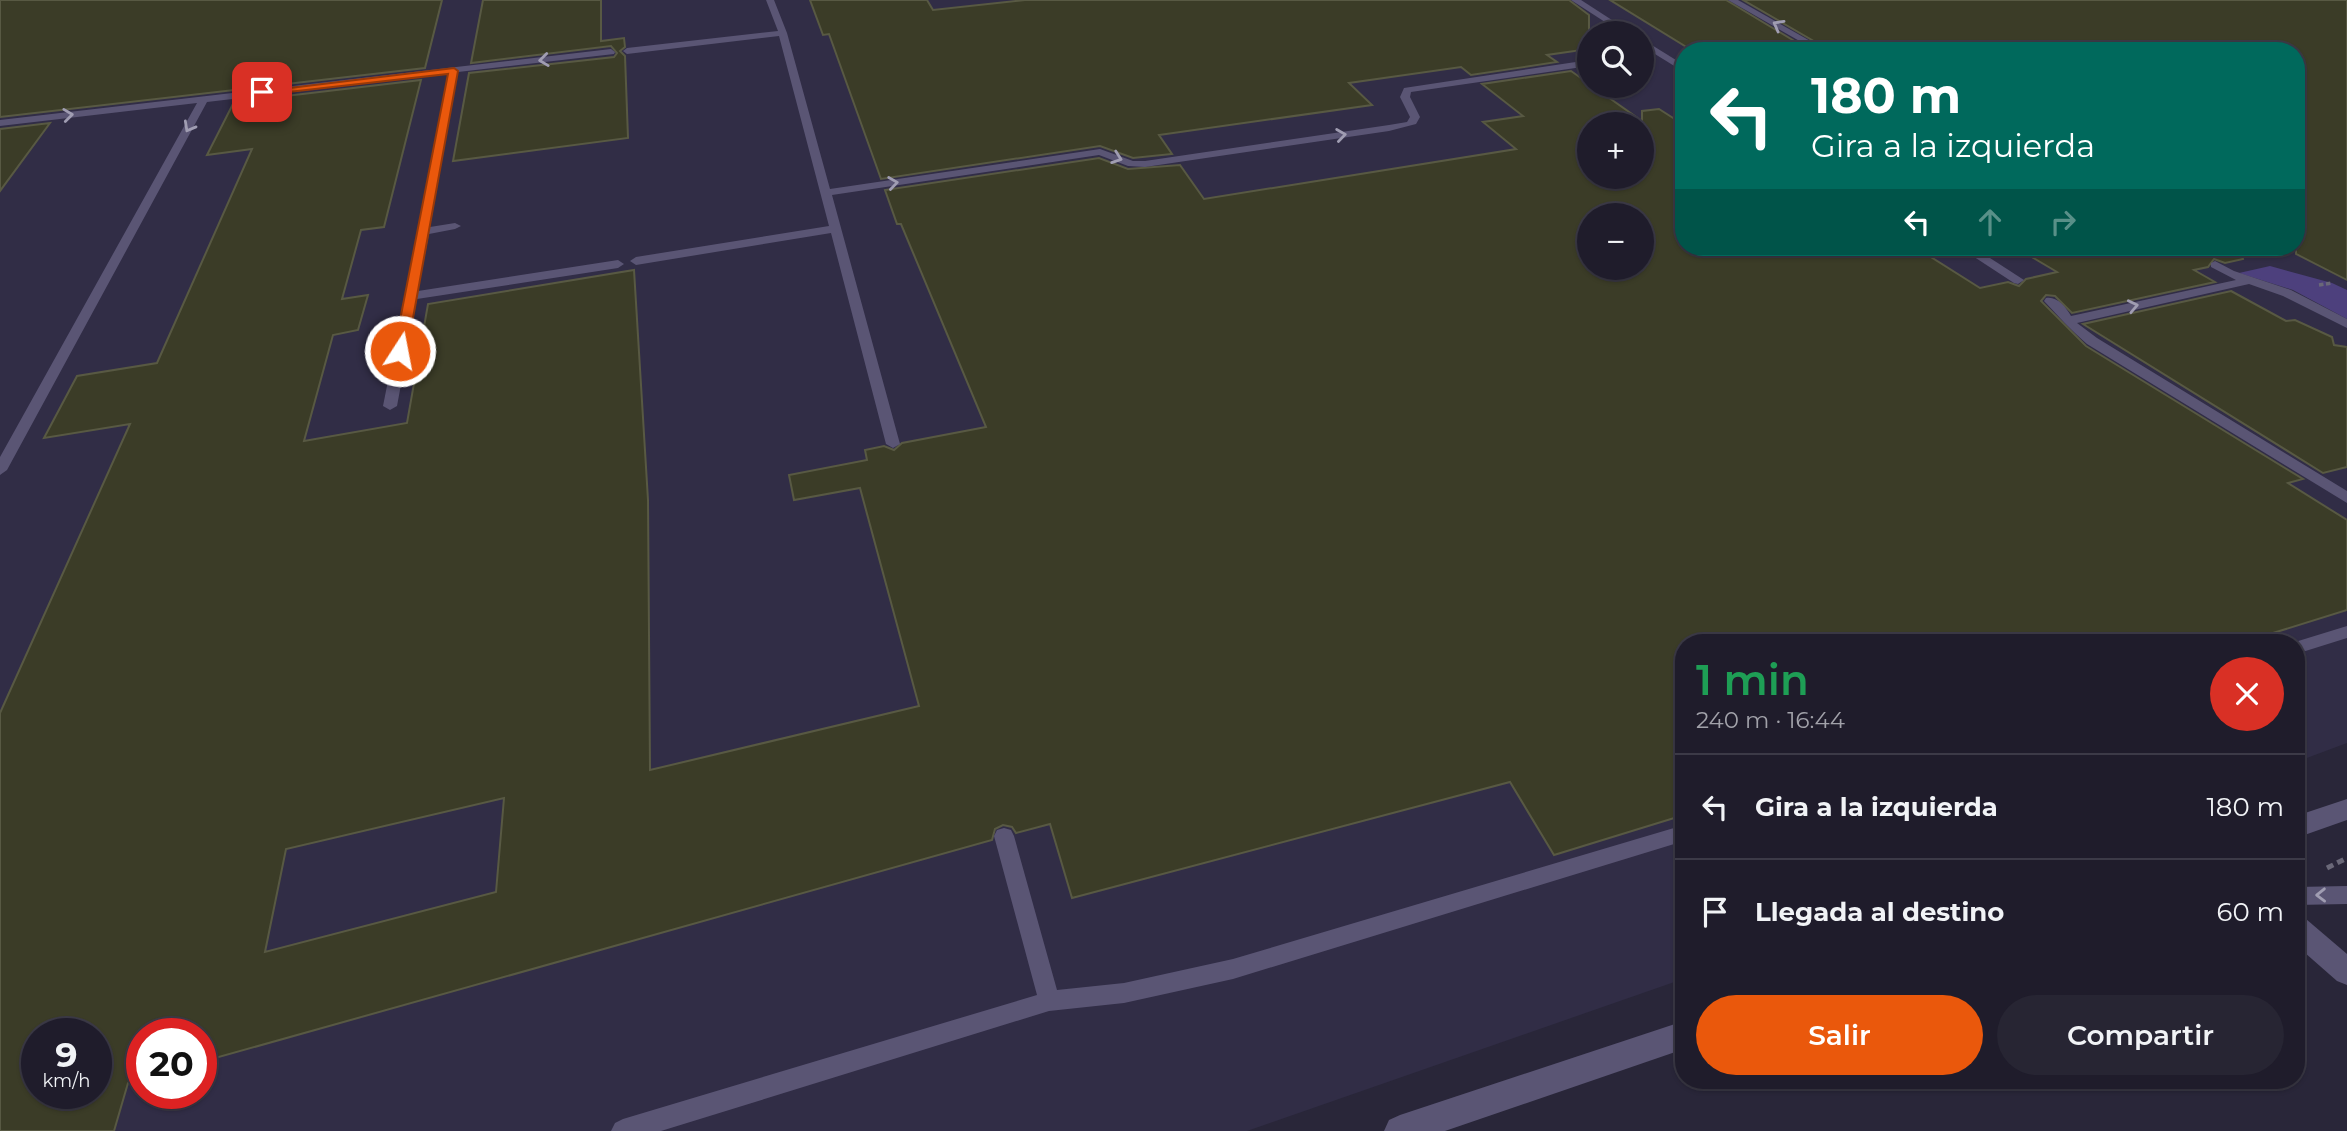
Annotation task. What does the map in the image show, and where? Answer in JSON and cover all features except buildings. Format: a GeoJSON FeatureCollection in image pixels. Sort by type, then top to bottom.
{"type":"FeatureCollection","features":[{"type":"Feature","properties":{"kind":"street"},"geometry":{"type":"LineString","coordinates":[[2305,824],[2347,809]]}},
{"type":"Feature","properties":{"kind":"street"},"geometry":{"type":"LineString","coordinates":[[2305,936],[2347,972]]}},
{"type":"Feature","properties":{"kind":"street"},"geometry":{"type":"LineString","coordinates":[[1400,1131],[1675,1038]]}},
{"type":"Feature","properties":{"kind":"lane"},"geometry":{"type":"LineString","coordinates":[[770,0],[783,33],[893,444]]}},
{"type":"Feature","properties":{"kind":"lane"},"geometry":{"type":"LineString","coordinates":[[1575,0],[1609,21]]}},
{"type":"Feature","properties":{"kind":"lane"},"geometry":{"type":"LineString","coordinates":[[1732,0],[1809,42]]}},
{"type":"Feature","properties":{"kind":"lane"},"geometry":{"type":"LineString","coordinates":[[627,51],[783,33]]}},
{"type":"Feature","properties":{"kind":"lane"},"geometry":{"type":"LineString","coordinates":[[1654,50],[1675,63]]}},
{"type":"Feature","properties":{"kind":"lane"},"geometry":{"type":"LineString","coordinates":[[0,122],[611,52]]}},
{"type":"Feature","properties":{"kind":"lane"},"geometry":{"type":"LineString","coordinates":[[1654,54],[1659,53]]}},
{"type":"Feature","properties":{"kind":"lane"},"geometry":{"type":"LineString","coordinates":[[825,193],[1100,152],[1132,164],[1145,164],[1389,128],[1411,124],[1415,117],[1405,97],[1407,90],[1577,65]]}},
{"type":"Feature","properties":{"kind":"lane"},"geometry":{"type":"LineString","coordinates":[[390,405],[454,71]]}},
{"type":"Feature","properties":{"kind":"lane"},"geometry":{"type":"LineString","coordinates":[[0,470],[204,99]]}},
{"type":"Feature","properties":{"kind":"lane"},"geometry":{"type":"LineString","coordinates":[[424,231],[454,226]]}},
{"type":"Feature","properties":{"kind":"lane"},"geometry":{"type":"LineString","coordinates":[[636,261],[834,229]]}},
{"type":"Feature","properties":{"kind":"lane"},"geometry":{"type":"LineString","coordinates":[[1979,256],[2018,280]]}},
{"type":"Feature","properties":{"kind":"lane"},"geometry":{"type":"LineString","coordinates":[[411,296],[618,264]]}},
{"type":"Feature","properties":{"kind":"lane"},"geometry":{"type":"LineString","coordinates":[[2216,265],[2287,292],[2347,324]]}},
{"type":"Feature","properties":{"kind":"lane"},"geometry":{"type":"LineString","coordinates":[[2067,321],[2251,280]]}},
{"type":"Feature","properties":{"kind":"lane"},"geometry":{"type":"LineString","coordinates":[[2050,301],[2061,310],[2067,321],[2092,341],[2347,498]]}},
{"type":"Feature","properties":{"kind":"lane"},"geometry":{"type":"LineString","coordinates":[[2305,645],[2347,632]]}},
{"type":"Feature","properties":{"kind":"lane"},"geometry":{"type":"LineString","coordinates":[[1004,836],[1049,1001]]}},
{"type":"Feature","properties":{"kind":"lane"},"geometry":{"type":"LineString","coordinates":[[623,1131],[1049,1001],[1124,993],[1233,969],[1675,836]]}},
{"type":"Feature","properties":{"kind":"lane"},"geometry":{"type":"LineString","coordinates":[[2305,896],[2347,895]]}},
{"type":"Feature","properties":{"kind":"shaded area"},"geometry":{"type":"Polygon","coordinates":[[[0,0],[2347,0],[2347,743],[2305,759],[2305,634],[1675,634],[1675,982],[1247,1131],[0,1131],[0,0]]]}},
{"type":"Feature","properties":{"kind":"shaded area"},"geometry":{"type":"Polygon","coordinates":[[[2270,266],[2332,283],[2347,290],[2347,319],[2293,290],[2239,273],[2270,266]]]}},
{"type":"Feature","properties":{"kind":"route"},"geometry":{"type":"LineString","coordinates":[[262,92],[454,71],[400,351]]}}]}
